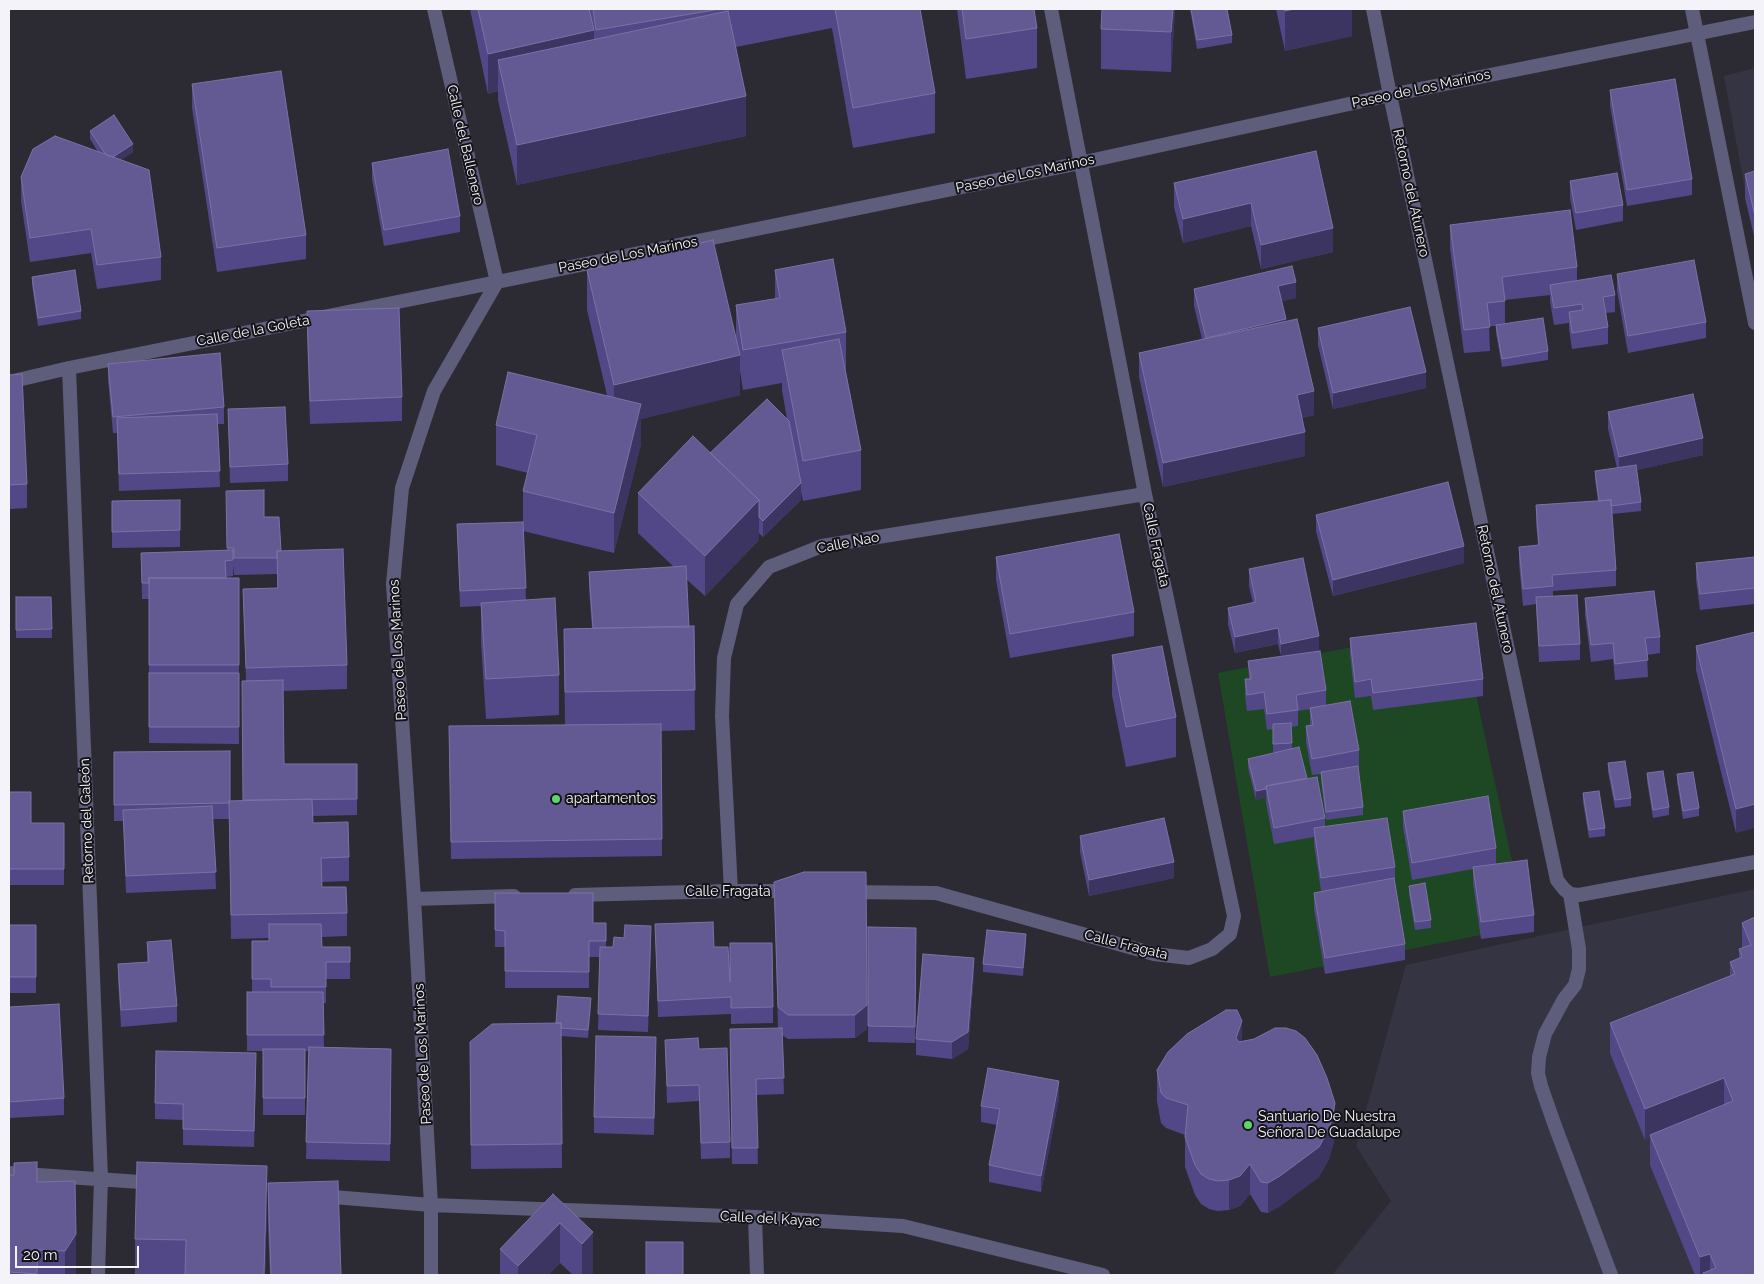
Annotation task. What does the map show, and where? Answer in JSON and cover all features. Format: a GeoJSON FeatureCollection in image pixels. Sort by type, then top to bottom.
{"type":"FeatureCollection","features":[{"type":"Feature","properties":{"kind":"street","name":"Calle del Ballenero"},"geometry":{"type":"LineString","coordinates":[[434,9],[497,282]]}},
{"type":"Feature","properties":{"kind":"street","name":"Calle Fragata"},"geometry":{"type":"LineString","coordinates":[[829,892],[936,893],[1154,954],[1189,958],[1212,950],[1230,934],[1234,916],[1145,494],[1051,9]]}},
{"type":"Feature","properties":{"kind":"street","name":"Retorno del Atunero"},"geometry":{"type":"LineString","coordinates":[[1374,9],[1390,95],[1557,880],[1570,894]]}},
{"type":"Feature","properties":{"kind":"street"},"geometry":{"type":"LineString","coordinates":[[1692,9],[1755,324]]}},
{"type":"Feature","properties":{"kind":"street","name":"Paseo de Los Marinos"},"geometry":{"type":"LineString","coordinates":[[431,1275],[431,1205],[414,899],[393,584],[402,488],[434,391],[497,282],[1080,163],[1390,95],[1755,22]]}},
{"type":"Feature","properties":{"kind":"street","name":"Calle de la Goleta"},"geometry":{"type":"LineString","coordinates":[[9,382],[497,282]]}},
{"type":"Feature","properties":{"kind":"street","name":"Retorno del Galeón"},"geometry":{"type":"LineString","coordinates":[[70,368],[101,1178],[98,1275]]}},
{"type":"Feature","properties":{"kind":"street","name":"Calle Nao"},"geometry":{"type":"LineString","coordinates":[[731,891],[722,716],[724,658],[737,604],[769,567],[822,546],[1145,494]]}},
{"type":"Feature","properties":{"kind":"street"},"geometry":{"type":"LineString","coordinates":[[1612,1275],[1555,1126],[1538,1073],[1545,1034],[1564,999],[1575,985],[1579,969],[1579,949],[1570,894],[1579,895],[1755,862]]}},
{"type":"Feature","properties":{"kind":"street","name":"Calle Fragata"},"geometry":{"type":"LineString","coordinates":[[563,895],[731,891],[809,892]]}},
{"type":"Feature","properties":{"kind":"street"},"geometry":{"type":"LineString","coordinates":[[414,899],[523,896]]}},
{"type":"Feature","properties":{"kind":"street"},"geometry":{"type":"LineString","coordinates":[[9,1173],[169,1184]]}},
{"type":"Feature","properties":{"kind":"street"},"geometry":{"type":"LineString","coordinates":[[305,1195],[431,1205]]}},
{"type":"Feature","properties":{"kind":"street","name":"Calle del Kayac"},"geometry":{"type":"LineString","coordinates":[[431,1205],[755,1217],[903,1226],[1103,1275]]}},
{"type":"Feature","properties":{"kind":"street"},"geometry":{"type":"LineString","coordinates":[[755,1217],[757,1275]]}},
{"type":"Feature","properties":{"kind":"shaded area"},"geometry":{"type":"Polygon","coordinates":[[[1755,68],[1755,243],[1724,76],[1755,68]]]}},
{"type":"Feature","properties":{"kind":"shaded area"},"geometry":{"type":"Polygon","coordinates":[[[1755,889],[1755,1275],[1332,1275],[1391,1201],[1356,1146],[1406,965],[1755,889]]]}},
{"type":"Feature","properties":{"kind":"green space"},"geometry":{"type":"Polygon","coordinates":[[[1461,626],[1526,926],[1270,977],[1218,673],[1461,626]]]}},
{"type":"Feature","properties":{"kind":"building"},"geometry":{"type":"Polygon","coordinates":[[[478,9],[589,9],[594,30],[488,54],[478,9]]]}},
{"type":"Feature","properties":{"kind":"building"},"geometry":{"type":"Polygon","coordinates":[[[593,9],[720,9],[596,30],[593,9]]]}},
{"type":"Feature","properties":{"kind":"building"},"geometry":{"type":"Polygon","coordinates":[[[835,9],[920,9],[935,93],[853,108],[835,9]]]}},
{"type":"Feature","properties":{"kind":"building"},"geometry":{"type":"Polygon","coordinates":[[[962,9],[1034,9],[1037,28],[966,39],[962,9]]]}},
{"type":"Feature","properties":{"kind":"building"},"geometry":{"type":"Polygon","coordinates":[[[1102,9],[1173,9],[1171,32],[1101,29],[1102,9]]]}},
{"type":"Feature","properties":{"kind":"building"},"geometry":{"type":"Polygon","coordinates":[[[1191,9],[1227,9],[1232,35],[1197,40],[1191,9]]]}},
{"type":"Feature","properties":{"kind":"building"},"geometry":{"type":"Polygon","coordinates":[[[728,11],[746,96],[517,145],[498,60],[728,11]]]}},
{"type":"Feature","properties":{"kind":"building"},"geometry":{"type":"Polygon","coordinates":[[[281,71],[306,235],[217,248],[192,84],[281,71]]]}},
{"type":"Feature","properties":{"kind":"building"},"geometry":{"type":"Polygon","coordinates":[[[1675,79],[1692,179],[1627,190],[1610,90],[1675,79]]]}},
{"type":"Feature","properties":{"kind":"building"},"geometry":{"type":"Polygon","coordinates":[[[114,115],[133,144],[113,157],[106,155],[90,131],[114,115]]]}},
{"type":"Feature","properties":{"kind":"building"},"geometry":{"type":"Polygon","coordinates":[[[55,136],[149,170],[161,257],[97,265],[91,229],[30,238],[21,177],[33,149],[55,136]]]}},
{"type":"Feature","properties":{"kind":"building"},"geometry":{"type":"Polygon","coordinates":[[[448,149],[460,216],[384,230],[372,163],[448,149]]]}},
{"type":"Feature","properties":{"kind":"building"},"geometry":{"type":"Polygon","coordinates":[[[1316,151],[1333,228],[1261,245],[1251,203],[1183,219],[1174,183],[1316,151]]]}},
{"type":"Feature","properties":{"kind":"building"},"geometry":{"type":"Polygon","coordinates":[[[1755,171],[1755,216],[1745,174],[1755,171]]]}},
{"type":"Feature","properties":{"kind":"building"},"geometry":{"type":"Polygon","coordinates":[[[1617,173],[1623,205],[1576,213],[1570,181],[1617,173]]]}},
{"type":"Feature","properties":{"kind":"building"},"geometry":{"type":"Polygon","coordinates":[[[1570,210],[1577,267],[1502,277],[1505,301],[1487,303],[1490,327],[1464,330],[1450,225],[1570,210]]]}},
{"type":"Feature","properties":{"kind":"building"},"geometry":{"type":"Polygon","coordinates":[[[713,240],[740,355],[614,385],[587,270],[713,240]]]}},
{"type":"Feature","properties":{"kind":"building"},"geometry":{"type":"Polygon","coordinates":[[[833,259],[846,332],[743,350],[736,305],[780,298],[775,270],[833,259]]]}},
{"type":"Feature","properties":{"kind":"building"},"geometry":{"type":"Polygon","coordinates":[[[1694,260],[1706,322],[1628,336],[1617,274],[1694,260]]]}},
{"type":"Feature","properties":{"kind":"building"},"geometry":{"type":"Polygon","coordinates":[[[1292,266],[1296,282],[1278,286],[1286,319],[1206,338],[1194,289],[1292,266]]]}},
{"type":"Feature","properties":{"kind":"building"},"geometry":{"type":"Polygon","coordinates":[[[75,270],[81,311],[38,318],[32,277],[75,270]]]}},
{"type":"Feature","properties":{"kind":"building"},"geometry":{"type":"Polygon","coordinates":[[[1611,275],[1615,295],[1603,297],[1608,327],[1572,333],[1569,312],[1583,310],[1582,304],[1554,308],[1550,285],[1611,275]]]}},
{"type":"Feature","properties":{"kind":"building"},"geometry":{"type":"Polygon","coordinates":[[[1410,307],[1426,372],[1333,393],[1318,328],[1410,307]]]}},
{"type":"Feature","properties":{"kind":"building"},"geometry":{"type":"Polygon","coordinates":[[[399,308],[402,397],[310,401],[307,311],[399,308]]]}},
{"type":"Feature","properties":{"kind":"building"},"geometry":{"type":"Polygon","coordinates":[[[1543,318],[1548,351],[1502,359],[1496,325],[1543,318]]]}},
{"type":"Feature","properties":{"kind":"building"},"geometry":{"type":"Polygon","coordinates":[[[1297,319],[1314,391],[1297,395],[1305,432],[1163,463],[1139,353],[1297,319]]]}},
{"type":"Feature","properties":{"kind":"building"},"geometry":{"type":"Polygon","coordinates":[[[839,339],[861,450],[803,461],[782,350],[839,339]]]}},
{"type":"Feature","properties":{"kind":"building"},"geometry":{"type":"Polygon","coordinates":[[[220,353],[224,407],[113,417],[108,364],[220,353]]]}},
{"type":"Feature","properties":{"kind":"building"},"geometry":{"type":"Polygon","coordinates":[[[508,372],[641,404],[614,513],[523,491],[537,435],[496,425],[508,372]]]}},
{"type":"Feature","properties":{"kind":"building"},"geometry":{"type":"Polygon","coordinates":[[[22,374],[27,484],[9,485],[9,375],[22,374]]]}},
{"type":"Feature","properties":{"kind":"building"},"geometry":{"type":"Polygon","coordinates":[[[1693,394],[1703,438],[1619,457],[1608,412],[1693,394]]]}},
{"type":"Feature","properties":{"kind":"building"},"geometry":{"type":"Polygon","coordinates":[[[767,399],[789,421],[801,483],[763,521],[759,517],[759,500],[710,453],[767,399]]]}},
{"type":"Feature","properties":{"kind":"building"},"geometry":{"type":"Polygon","coordinates":[[[285,407],[288,464],[230,467],[228,409],[285,407]]]}},
{"type":"Feature","properties":{"kind":"building"},"geometry":{"type":"Polygon","coordinates":[[[217,414],[220,471],[119,474],[117,418],[217,414]]]}},
{"type":"Feature","properties":{"kind":"building"},"geometry":{"type":"Polygon","coordinates":[[[693,436],[759,500],[705,556],[638,493],[693,436]]]}},
{"type":"Feature","properties":{"kind":"building"},"geometry":{"type":"Polygon","coordinates":[[[1636,465],[1641,502],[1611,506],[1611,500],[1599,501],[1595,471],[1636,465]]]}},
{"type":"Feature","properties":{"kind":"building"},"geometry":{"type":"Polygon","coordinates":[[[1448,482],[1464,546],[1333,580],[1316,515],[1448,482]]]}},
{"type":"Feature","properties":{"kind":"building"},"geometry":{"type":"Polygon","coordinates":[[[264,490],[264,517],[279,517],[281,551],[277,551],[277,558],[234,558],[234,548],[227,548],[226,491],[264,490]]]}},
{"type":"Feature","properties":{"kind":"building"},"geometry":{"type":"Polygon","coordinates":[[[180,500],[180,530],[112,532],[112,501],[180,500]]]}},
{"type":"Feature","properties":{"kind":"building"},"geometry":{"type":"Polygon","coordinates":[[[1611,500],[1616,570],[1552,575],[1553,586],[1523,589],[1519,547],[1539,545],[1536,505],[1611,500]]]}},
{"type":"Feature","properties":{"kind":"building"},"geometry":{"type":"Polygon","coordinates":[[[523,522],[526,588],[460,591],[457,524],[523,522]]]}},
{"type":"Feature","properties":{"kind":"building"},"geometry":{"type":"Polygon","coordinates":[[[1119,534],[1134,612],[1010,634],[996,557],[1119,534]]]}},
{"type":"Feature","properties":{"kind":"building"},"geometry":{"type":"Polygon","coordinates":[[[343,549],[347,665],[246,668],[243,589],[278,588],[277,551],[343,549]]]}},
{"type":"Feature","properties":{"kind":"building"},"geometry":{"type":"Polygon","coordinates":[[[233,550],[233,560],[225,561],[226,578],[149,578],[149,583],[142,583],[141,553],[233,550]]]}},
{"type":"Feature","properties":{"kind":"building"},"geometry":{"type":"Polygon","coordinates":[[[1755,557],[1755,588],[1700,594],[1696,563],[1755,557]]]}},
{"type":"Feature","properties":{"kind":"building"},"geometry":{"type":"Polygon","coordinates":[[[1303,558],[1319,636],[1281,644],[1278,628],[1235,637],[1228,608],[1256,602],[1249,569],[1303,558]]]}},
{"type":"Feature","properties":{"kind":"building"},"geometry":{"type":"Polygon","coordinates":[[[686,566],[689,627],[593,628],[589,572],[686,566]]]}},
{"type":"Feature","properties":{"kind":"building"},"geometry":{"type":"Polygon","coordinates":[[[149,578],[239,578],[239,665],[149,665],[149,578]]]}},
{"type":"Feature","properties":{"kind":"building"},"geometry":{"type":"Polygon","coordinates":[[[1654,591],[1660,637],[1645,638],[1648,660],[1615,664],[1613,643],[1591,645],[1585,598],[1654,591]]]}},
{"type":"Feature","properties":{"kind":"building"},"geometry":{"type":"Polygon","coordinates":[[[1577,595],[1580,644],[1539,646],[1536,597],[1577,595]]]}},
{"type":"Feature","properties":{"kind":"building"},"geometry":{"type":"Polygon","coordinates":[[[16,597],[51,597],[52,629],[16,630],[16,597]]]}},
{"type":"Feature","properties":{"kind":"building"},"geometry":{"type":"Polygon","coordinates":[[[555,598],[559,675],[486,679],[481,603],[555,598]]]}},
{"type":"Feature","properties":{"kind":"building"},"geometry":{"type":"Polygon","coordinates":[[[1476,623],[1483,679],[1373,693],[1371,679],[1355,682],[1350,638],[1476,623]]]}},
{"type":"Feature","properties":{"kind":"building"},"geometry":{"type":"Polygon","coordinates":[[[694,626],[695,690],[565,692],[564,629],[694,626]]]}},
{"type":"Feature","properties":{"kind":"building"},"geometry":{"type":"Polygon","coordinates":[[[1755,632],[1755,804],[1736,809],[1696,646],[1755,632]]]}},
{"type":"Feature","properties":{"kind":"building"},"geometry":{"type":"Polygon","coordinates":[[[1162,646],[1176,717],[1126,727],[1112,655],[1162,646]]]}},
{"type":"Feature","properties":{"kind":"building"},"geometry":{"type":"Polygon","coordinates":[[[1320,651],[1326,690],[1296,695],[1298,710],[1267,714],[1264,692],[1247,695],[1245,679],[1251,679],[1248,661],[1320,651]]]}},
{"type":"Feature","properties":{"kind":"building"},"geometry":{"type":"Polygon","coordinates":[[[149,673],[239,673],[239,727],[149,727],[149,673]]]}},
{"type":"Feature","properties":{"kind":"building"},"geometry":{"type":"Polygon","coordinates":[[[283,680],[284,764],[357,764],[357,799],[243,800],[242,681],[283,680]]]}},
{"type":"Feature","properties":{"kind":"building"},"geometry":{"type":"Polygon","coordinates":[[[1350,701],[1359,750],[1312,759],[1306,726],[1313,725],[1310,708],[1350,701]]]}},
{"type":"Feature","properties":{"kind":"building"},"geometry":{"type":"Polygon","coordinates":[[[1291,723],[1292,743],[1273,744],[1273,724],[1291,723]]]}},
{"type":"Feature","properties":{"kind":"building","name":"apartamentos"},"geometry":{"type":"Polygon","coordinates":[[[661,724],[662,839],[451,842],[449,726],[661,724]]]}},
{"type":"Feature","properties":{"kind":"building"},"geometry":{"type":"Polygon","coordinates":[[[1299,747],[1307,778],[1266,786],[1266,789],[1256,791],[1248,759],[1299,747]]]}},
{"type":"Feature","properties":{"kind":"building"},"geometry":{"type":"Polygon","coordinates":[[[230,751],[229,803],[114,805],[114,752],[230,751]]]}},
{"type":"Feature","properties":{"kind":"building"},"geometry":{"type":"Polygon","coordinates":[[[1625,761],[1631,798],[1615,800],[1608,763],[1625,761]]]}},
{"type":"Feature","properties":{"kind":"building"},"geometry":{"type":"Polygon","coordinates":[[[1358,766],[1363,807],[1326,812],[1321,772],[1358,766]]]}},
{"type":"Feature","properties":{"kind":"building"},"geometry":{"type":"Polygon","coordinates":[[[1663,771],[1669,807],[1653,810],[1647,773],[1663,771]]]}},
{"type":"Feature","properties":{"kind":"building"},"geometry":{"type":"Polygon","coordinates":[[[1693,772],[1699,808],[1683,811],[1677,774],[1693,772]]]}},
{"type":"Feature","properties":{"kind":"building"},"geometry":{"type":"Polygon","coordinates":[[[1317,777],[1325,818],[1274,828],[1266,786],[1317,777]]]}},
{"type":"Feature","properties":{"kind":"building"},"geometry":{"type":"Polygon","coordinates":[[[1599,791],[1605,828],[1589,830],[1583,793],[1599,791]]]}},
{"type":"Feature","properties":{"kind":"building"},"geometry":{"type":"Polygon","coordinates":[[[9,792],[31,792],[31,823],[64,823],[64,869],[9,869],[9,792]]]}},
{"type":"Feature","properties":{"kind":"building"},"geometry":{"type":"Polygon","coordinates":[[[1488,796],[1496,848],[1412,863],[1403,811],[1488,796]]]}},
{"type":"Feature","properties":{"kind":"building"},"geometry":{"type":"Polygon","coordinates":[[[312,799],[313,823],[348,822],[349,857],[321,858],[322,887],[346,887],[347,913],[231,915],[229,801],[312,799]]]}},
{"type":"Feature","properties":{"kind":"building"},"geometry":{"type":"Polygon","coordinates":[[[212,806],[216,872],[126,876],[123,810],[212,806]]]}},
{"type":"Feature","properties":{"kind":"building"},"geometry":{"type":"Polygon","coordinates":[[[1164,818],[1174,862],[1089,880],[1080,836],[1164,818]]]}},
{"type":"Feature","properties":{"kind":"building"},"geometry":{"type":"Polygon","coordinates":[[[1387,818],[1395,867],[1321,878],[1314,828],[1387,818]]]}},
{"type":"Feature","properties":{"kind":"building"},"geometry":{"type":"Polygon","coordinates":[[[1527,860],[1534,915],[1481,922],[1473,867],[1527,860]]]}},
{"type":"Feature","properties":{"kind":"building"},"geometry":{"type":"Polygon","coordinates":[[[804,872],[866,872],[867,1005],[855,1015],[788,1015],[778,1007],[774,882],[804,872]]]}},
{"type":"Feature","properties":{"kind":"building"},"geometry":{"type":"Polygon","coordinates":[[[1394,878],[1405,944],[1325,958],[1314,893],[1394,878]]]}},
{"type":"Feature","properties":{"kind":"building"},"geometry":{"type":"Polygon","coordinates":[[[1425,883],[1431,920],[1415,922],[1409,886],[1425,883]]]}},
{"type":"Feature","properties":{"kind":"building"},"geometry":{"type":"Polygon","coordinates":[[[495,893],[593,893],[593,923],[606,923],[606,941],[589,941],[589,972],[505,971],[505,931],[495,930],[495,893]]]}},
{"type":"Feature","properties":{"kind":"building"},"geometry":{"type":"Polygon","coordinates":[[[1755,917],[1755,1275],[1704,1275],[1703,1273],[1716,1268],[1710,1254],[1700,1257],[1650,1135],[1733,1101],[1724,1078],[1645,1109],[1610,1023],[1735,974],[1730,962],[1742,957],[1739,949],[1751,945],[1742,923],[1755,917]]]}},
{"type":"Feature","properties":{"kind":"building"},"geometry":{"type":"Polygon","coordinates":[[[713,922],[714,947],[728,947],[730,982],[730,943],[772,943],[773,1007],[731,1008],[731,997],[658,1001],[655,924],[713,922]]]}},
{"type":"Feature","properties":{"kind":"building"},"geometry":{"type":"Polygon","coordinates":[[[269,924],[321,924],[322,947],[350,947],[350,962],[326,962],[326,987],[271,987],[271,979],[252,979],[252,941],[269,941],[269,924]]]}},
{"type":"Feature","properties":{"kind":"building"},"geometry":{"type":"Polygon","coordinates":[[[9,925],[36,925],[36,977],[9,977],[9,925]]]}},
{"type":"Feature","properties":{"kind":"building"},"geometry":{"type":"Polygon","coordinates":[[[625,925],[651,926],[648,1016],[598,1014],[600,947],[613,947],[614,937],[624,938],[625,925]]]}},
{"type":"Feature","properties":{"kind":"building"},"geometry":{"type":"Polygon","coordinates":[[[868,927],[916,928],[915,1027],[868,1026],[868,927]]]}},
{"type":"Feature","properties":{"kind":"building"},"geometry":{"type":"Polygon","coordinates":[[[987,930],[1026,934],[1023,968],[983,964],[987,930]]]}},
{"type":"Feature","properties":{"kind":"building"},"geometry":{"type":"Polygon","coordinates":[[[171,940],[177,1006],[121,1010],[118,964],[149,962],[147,942],[171,940]]]}},
{"type":"Feature","properties":{"kind":"building"},"geometry":{"type":"Polygon","coordinates":[[[923,954],[974,958],[968,1032],[952,1042],[916,1039],[923,954]]]}},
{"type":"Feature","properties":{"kind":"building"},"geometry":{"type":"Polygon","coordinates":[[[247,992],[323,992],[324,1035],[247,1035],[247,992]]]}},
{"type":"Feature","properties":{"kind":"building"},"geometry":{"type":"Polygon","coordinates":[[[558,996],[591,998],[588,1030],[561,1028],[561,1023],[556,1023],[558,996]]]}},
{"type":"Feature","properties":{"kind":"building"},"geometry":{"type":"Polygon","coordinates":[[[59,1004],[64,1098],[9,1102],[9,1007],[59,1004]]]}},
{"type":"Feature","properties":{"kind":"building","name":"Santuario De Nuestra Señora De Guadalupe"},"geometry":{"type":"Polygon","coordinates":[[[1226,1010],[1237,1010],[1242,1021],[1236,1038],[1239,1042],[1254,1039],[1275,1028],[1286,1028],[1296,1031],[1305,1038],[1317,1055],[1335,1103],[1329,1129],[1319,1147],[1268,1183],[1261,1182],[1250,1164],[1240,1176],[1229,1180],[1218,1181],[1209,1179],[1201,1174],[1195,1165],[1185,1137],[1188,1105],[1166,1098],[1161,1093],[1157,1070],[1168,1052],[1187,1034],[1226,1010]]]}},
{"type":"Feature","properties":{"kind":"building"},"geometry":{"type":"Polygon","coordinates":[[[561,1023],[562,1144],[471,1145],[470,1042],[492,1024],[561,1023]]]}},
{"type":"Feature","properties":{"kind":"building"},"geometry":{"type":"Polygon","coordinates":[[[782,1028],[784,1078],[756,1079],[758,1148],[732,1148],[730,1029],[782,1028]]]}},
{"type":"Feature","properties":{"kind":"building"},"geometry":{"type":"Polygon","coordinates":[[[596,1036],[656,1037],[654,1118],[594,1117],[596,1036]]]}},
{"type":"Feature","properties":{"kind":"building"},"geometry":{"type":"Polygon","coordinates":[[[698,1038],[699,1049],[727,1048],[730,1142],[701,1143],[699,1085],[667,1086],[665,1040],[698,1038]]]}},
{"type":"Feature","properties":{"kind":"building"},"geometry":{"type":"Polygon","coordinates":[[[309,1047],[391,1049],[390,1144],[306,1142],[309,1047]]]}},
{"type":"Feature","properties":{"kind":"building"},"geometry":{"type":"Polygon","coordinates":[[[263,1049],[305,1049],[305,1098],[263,1098],[263,1049]]]}},
{"type":"Feature","properties":{"kind":"building"},"geometry":{"type":"Polygon","coordinates":[[[156,1051],[256,1053],[254,1131],[183,1129],[183,1104],[155,1103],[156,1051]]]}},
{"type":"Feature","properties":{"kind":"building"},"geometry":{"type":"Polygon","coordinates":[[[988,1068],[1059,1081],[1041,1176],[989,1165],[1000,1109],[981,1106],[988,1068]]]}},
{"type":"Feature","properties":{"kind":"building"},"geometry":{"type":"Polygon","coordinates":[[[37,1162],[37,1182],[75,1181],[76,1234],[65,1251],[38,1250],[37,1274],[9,1272],[9,1175],[14,1175],[14,1163],[37,1162]]]}},
{"type":"Feature","properties":{"kind":"building"},"geometry":{"type":"Polygon","coordinates":[[[137,1162],[267,1166],[264,1275],[185,1275],[186,1240],[135,1239],[137,1162]]]}},
{"type":"Feature","properties":{"kind":"building"},"geometry":{"type":"Polygon","coordinates":[[[338,1181],[341,1275],[271,1275],[268,1183],[338,1181]]]}},
{"type":"Feature","properties":{"kind":"building"},"geometry":{"type":"Polygon","coordinates":[[[553,1194],[593,1232],[582,1244],[560,1223],[518,1266],[500,1249],[553,1194]]]}},
{"type":"Feature","properties":{"kind":"building"},"geometry":{"type":"Polygon","coordinates":[[[646,1242],[683,1242],[683,1275],[646,1275],[646,1242]]]}},
{"type":"Feature","properties":{"kind":"place","name":"apartamentos"},"geometry":{"type":"Point","coordinates":[556,799]}},
{"type":"Feature","properties":{"kind":"place","name":"Santuario De Nuestra Señora De Guadalupe"},"geometry":{"type":"Point","coordinates":[1248,1125]}}]}
